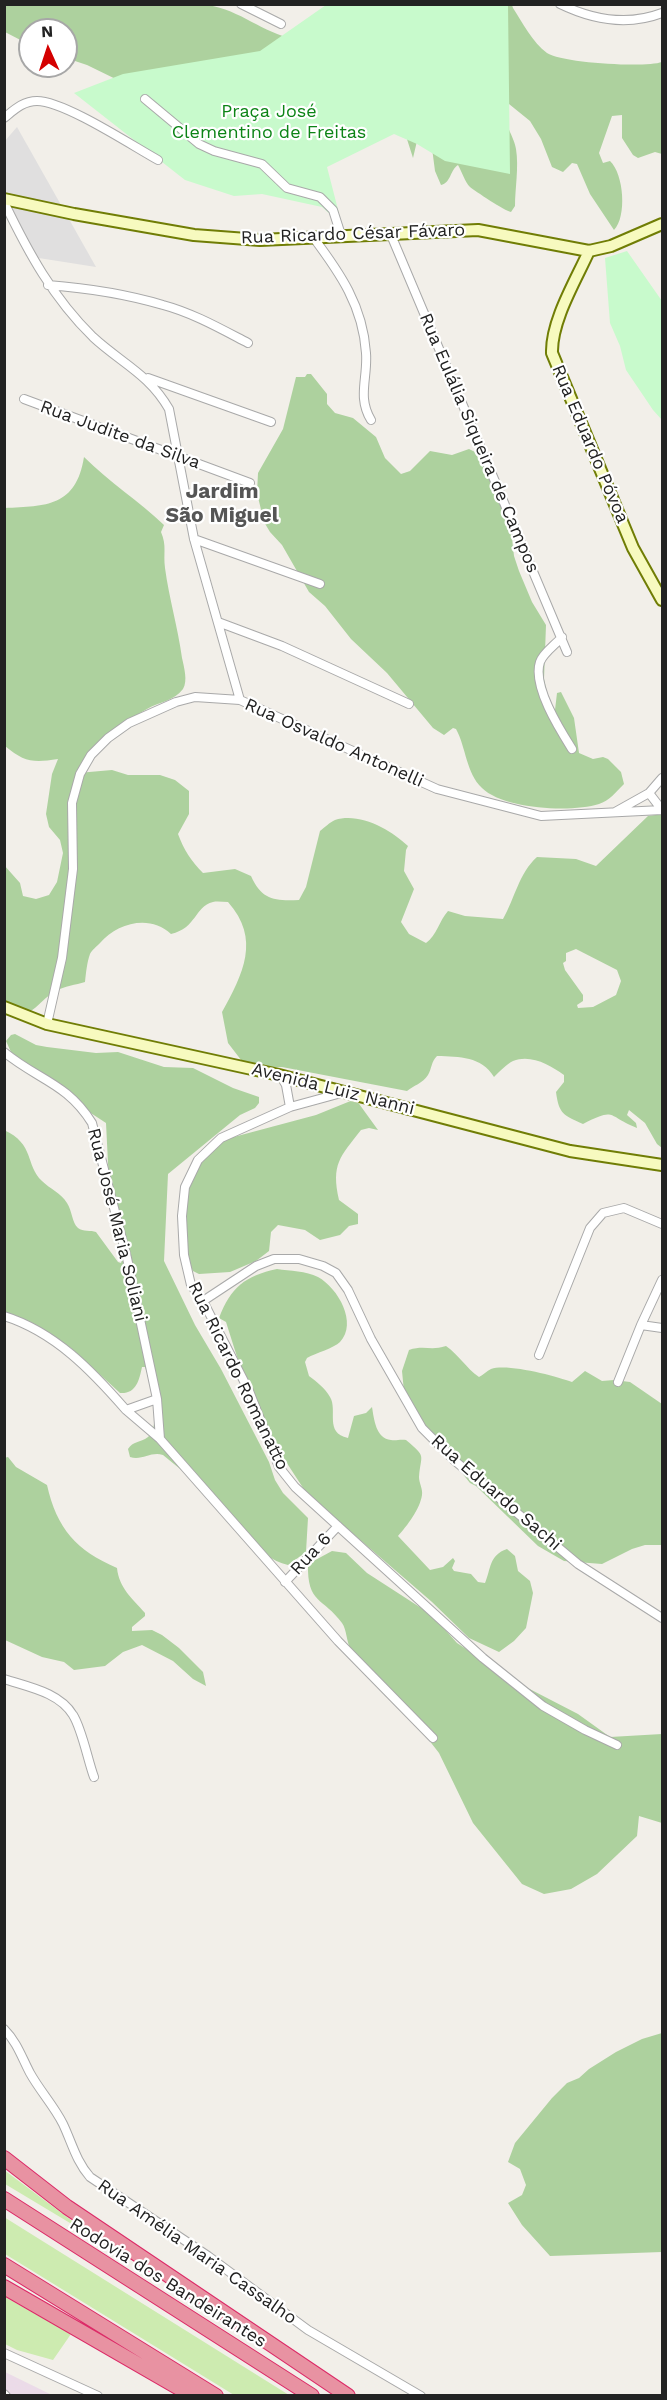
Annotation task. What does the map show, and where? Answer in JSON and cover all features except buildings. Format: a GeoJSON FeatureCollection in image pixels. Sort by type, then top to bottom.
{"type":"FeatureCollection","features":[{"type":"Feature","properties":{"kind":"highway"},"geometry":{"type":"LineString","coordinates":[[4,2158],[68,2207],[348,2396]]}},
{"type":"Feature","properties":{"kind":"highway","name":"Rodovia dos Bandeirantes"},"geometry":{"type":"LineString","coordinates":[[4,2199],[312,2396]]}},
{"type":"Feature","properties":{"kind":"highway"},"geometry":{"type":"LineString","coordinates":[[4,2265],[216,2396]]}},
{"type":"Feature","properties":{"kind":"highway"},"geometry":{"type":"LineString","coordinates":[[4,2287],[194,2396]]}},
{"type":"Feature","properties":{"kind":"street"},"geometry":{"type":"LineString","coordinates":[[241,4],[281,24]]}},
{"type":"Feature","properties":{"kind":"street"},"geometry":{"type":"LineString","coordinates":[[560,4],[588,16],[610,20],[636,19],[663,13]]}},
{"type":"Feature","properties":{"kind":"street"},"geometry":{"type":"LineString","coordinates":[[145,99],[199,144],[214,151],[262,164],[287,188],[320,197],[333,210],[341,235]]}},
{"type":"Feature","properties":{"kind":"street"},"geometry":{"type":"LineString","coordinates":[[4,118],[19,105],[36,101],[62,107],[158,160]]}},
{"type":"Feature","properties":{"kind":"street"},"geometry":{"type":"LineString","coordinates":[[4,200],[23,242],[48,285],[74,318],[95,339],[159,391],[169,410],[194,539],[240,700]]}},
{"type":"Feature","properties":{"kind":"street","name":"Rua Ricardo César Fávaro"},"geometry":{"type":"LineString","coordinates":[[4,200],[194,235],[260,240],[478,230],[589,250],[610,246],[663,224]]}},
{"type":"Feature","properties":{"kind":"street","name":"Rua Eulália Siqueira de Campos"},"geometry":{"type":"LineString","coordinates":[[391,234],[567,652]]}},
{"type":"Feature","properties":{"kind":"street"},"geometry":{"type":"LineString","coordinates":[[314,237],[347,283],[353,297],[366,352],[363,402],[371,420]]}},
{"type":"Feature","properties":{"kind":"street","name":"Rua Eduardo Póvoa"},"geometry":{"type":"LineString","coordinates":[[589,250],[558,322],[552,339],[552,353],[633,548],[663,600]]}},
{"type":"Feature","properties":{"kind":"street"},"geometry":{"type":"LineString","coordinates":[[48,285],[78,287],[164,305],[202,320],[248,343]]}},
{"type":"Feature","properties":{"kind":"street"},"geometry":{"type":"LineString","coordinates":[[144,377],[271,422]]}},
{"type":"Feature","properties":{"kind":"street","name":"Rua Judite da Silva"},"geometry":{"type":"LineString","coordinates":[[24,399],[250,483]]}},
{"type":"Feature","properties":{"kind":"street"},"geometry":{"type":"LineString","coordinates":[[194,539],[320,584]]}},
{"type":"Feature","properties":{"kind":"street"},"geometry":{"type":"LineString","coordinates":[[218,622],[282,646],[409,704]]}},
{"type":"Feature","properties":{"kind":"street"},"geometry":{"type":"LineString","coordinates":[[562,637],[539,664],[539,676],[548,710],[572,749]]}},
{"type":"Feature","properties":{"kind":"street","name":"Rua Osvaldo Antonelli"},"geometry":{"type":"LineString","coordinates":[[47,1024],[62,958],[74,869],[72,803],[80,774],[91,755],[108,738],[129,723],[176,702],[195,697],[240,700],[437,789],[541,816],[662,810]]}},
{"type":"Feature","properties":{"kind":"street"},"geometry":{"type":"LineString","coordinates":[[613,813],[649,793],[663,778]]}},
{"type":"Feature","properties":{"kind":"street"},"geometry":{"type":"LineString","coordinates":[[649,793],[662,810]]}},
{"type":"Feature","properties":{"kind":"street","name":"Avenida Luiz Nanni"},"geometry":{"type":"LineString","coordinates":[[5,1008],[47,1024],[279,1075],[570,1151],[663,1165]]}},
{"type":"Feature","properties":{"kind":"street","name":"Rua José Maria Soliani"},"geometry":{"type":"LineString","coordinates":[[4,1053],[71,1095],[93,1123],[127,1258],[158,1399],[160,1439]]}},
{"type":"Feature","properties":{"kind":"street"},"geometry":{"type":"LineString","coordinates":[[279,1075],[286,1085],[290,1107]]}},
{"type":"Feature","properties":{"kind":"street"},"geometry":{"type":"LineString","coordinates":[[309,1102],[310,1083]]}},
{"type":"Feature","properties":{"kind":"street","name":"Rua Ricardo Romanatto"},"geometry":{"type":"LineString","coordinates":[[346,1092],[290,1107],[221,1138],[198,1160],[185,1187],[182,1216],[184,1255],[191,1285],[203,1301],[249,1391],[279,1467],[295,1487],[483,1658],[543,1706],[617,1745]]}},
{"type":"Feature","properties":{"kind":"street"},"geometry":{"type":"LineString","coordinates":[[539,1355],[590,1228],[603,1213],[624,1208],[663,1224]]}},
{"type":"Feature","properties":{"kind":"street","name":"Rua Eduardo Sachi"},"geometry":{"type":"LineString","coordinates":[[203,1301],[256,1266],[274,1259],[299,1259],[323,1266],[336,1273],[348,1290],[371,1339],[422,1428],[455,1461],[578,1564],[663,1618]]}},
{"type":"Feature","properties":{"kind":"street"},"geometry":{"type":"LineString","coordinates":[[618,1382],[641,1325],[663,1280]]}},
{"type":"Feature","properties":{"kind":"street"},"geometry":{"type":"LineString","coordinates":[[4,1316],[40,1331],[55,1341],[93,1374],[126,1410],[160,1439],[338,1641],[433,1738]]}},
{"type":"Feature","properties":{"kind":"street"},"geometry":{"type":"LineString","coordinates":[[641,1325],[663,1328]]}},
{"type":"Feature","properties":{"kind":"street"},"geometry":{"type":"LineString","coordinates":[[126,1410],[158,1399]]}},
{"type":"Feature","properties":{"kind":"street","name":"Rua 6"},"geometry":{"type":"LineString","coordinates":[[285,1582],[338,1526]]}},
{"type":"Feature","properties":{"kind":"street"},"geometry":{"type":"LineString","coordinates":[[4,1678],[48,1694],[74,1715],[94,1777]]}},
{"type":"Feature","properties":{"kind":"street","name":"Rua Amélia Maria Cassalho"},"geometry":{"type":"LineString","coordinates":[[4,2029],[19,2049],[30,2073],[63,2124],[79,2166],[90,2177],[208,2256],[308,2330],[421,2396]]}},
{"type":"Feature","properties":{"kind":"street"},"geometry":{"type":"LineString","coordinates":[[4,2353],[98,2396]]}},
{"type":"Feature","properties":{"kind":"shaded area"},"geometry":{"type":"Polygon","coordinates":[[[17,127],[96,267],[26,256],[5,206],[4,142],[17,127]]]}},
{"type":"Feature","properties":{"kind":"shaded area"},"geometry":{"type":"Polygon","coordinates":[[[5,2372],[52,2395],[5,2395],[5,2372]]]}},
{"type":"Feature","properties":{"kind":"green space"},"geometry":{"type":"Polygon","coordinates":[[[200,4],[231,12],[272,32],[294,39],[356,5],[512,5],[537,44],[556,57],[604,64],[639,65],[662,62],[662,154],[655,152],[638,158],[633,155],[622,138],[622,115],[612,116],[599,153],[603,163],[610,161],[615,167],[621,185],[621,216],[614,230],[590,194],[577,164],[572,163],[563,172],[552,167],[541,139],[530,121],[509,104],[506,122],[516,149],[517,163],[515,206],[511,212],[470,187],[458,165],[447,182],[441,185],[435,171],[432,148],[417,141],[413,158],[406,136],[399,131],[343,156],[130,86],[78,62],[78,18],[18,18],[18,39],[5,32],[4,5],[200,4]]]}},
{"type":"Feature","properties":{"kind":"green space","name":"Praça José Clementino de Freitas"},"geometry":{"type":"Polygon","coordinates":[[[326,5],[508,5],[510,174],[445,161],[417,144],[394,134],[327,167],[342,225],[322,207],[262,194],[234,196],[185,180],[74,93],[123,74],[260,51],[326,5]]]}},
{"type":"Feature","properties":{"kind":"green space"},"geometry":{"type":"Polygon","coordinates":[[[627,251],[662,301],[662,420],[626,370],[620,346],[610,323],[605,258],[627,251]]]}},
{"type":"Feature","properties":{"kind":"green space"},"geometry":{"type":"Polygon","coordinates":[[[311,374],[327,394],[327,404],[335,413],[353,418],[376,437],[385,458],[401,474],[410,471],[430,451],[452,455],[469,449],[475,452],[501,502],[511,530],[514,556],[519,571],[532,602],[546,625],[544,679],[550,706],[555,710],[557,693],[561,692],[574,718],[579,753],[593,759],[603,757],[608,759],[621,772],[624,784],[606,801],[587,807],[538,807],[505,801],[482,788],[469,767],[456,729],[453,728],[444,735],[433,728],[387,673],[351,639],[325,606],[309,592],[282,545],[264,522],[257,493],[258,473],[283,429],[296,377],[305,377],[311,374]]]}},
{"type":"Feature","properties":{"kind":"green space"},"geometry":{"type":"Polygon","coordinates":[[[84,457],[164,525],[161,532],[165,568],[185,678],[183,689],[179,693],[147,709],[97,746],[78,773],[112,770],[128,775],[160,775],[175,780],[189,791],[189,814],[178,834],[188,855],[203,873],[235,869],[251,876],[260,890],[270,897],[299,900],[306,887],[320,831],[335,820],[355,818],[365,820],[393,834],[408,846],[404,871],[414,889],[401,922],[409,934],[426,943],[433,936],[448,911],[465,916],[503,919],[521,878],[537,857],[576,859],[596,866],[648,816],[662,814],[662,1148],[657,1144],[645,1123],[629,1110],[627,1115],[636,1123],[637,1128],[611,1115],[601,1116],[583,1124],[567,1116],[561,1110],[556,1092],[564,1082],[564,1075],[546,1064],[533,1060],[513,1061],[494,1077],[489,1070],[476,1061],[437,1056],[426,1078],[407,1091],[282,1067],[248,1069],[228,1043],[222,1012],[242,970],[246,943],[244,929],[228,902],[215,902],[207,905],[191,923],[171,934],[163,928],[144,923],[115,930],[90,954],[85,982],[59,989],[29,1012],[5,1010],[4,865],[20,883],[23,896],[36,899],[49,895],[57,882],[63,853],[60,840],[49,827],[46,814],[52,774],[58,759],[29,760],[5,746],[5,508],[34,506],[57,500],[66,495],[74,486],[84,457]],[[576,949],[566,953],[566,961],[563,963],[565,970],[583,995],[583,1001],[577,1005],[578,1008],[593,1007],[616,995],[621,981],[617,970],[576,949]]]}},
{"type":"Feature","properties":{"kind":"green space"},"geometry":{"type":"Polygon","coordinates":[[[15,1034],[36,1045],[96,1053],[118,1052],[164,1067],[193,1068],[233,1088],[259,1097],[259,1103],[255,1108],[240,1115],[168,1174],[164,1261],[195,1325],[221,1369],[269,1462],[275,1480],[283,1493],[308,1518],[306,1552],[288,1565],[276,1561],[256,1547],[207,1492],[163,1455],[130,1457],[128,1449],[148,1437],[154,1424],[154,1404],[145,1367],[142,1367],[138,1382],[133,1389],[120,1393],[71,1348],[5,1312],[4,1130],[21,1142],[37,1175],[65,1200],[78,1228],[96,1232],[118,1262],[121,1263],[123,1257],[109,1183],[106,1123],[68,1101],[50,1082],[11,1052],[6,1041],[15,1034]]]}},
{"type":"Feature","properties":{"kind":"green space"},"geometry":{"type":"Polygon","coordinates":[[[353,1100],[357,1101],[378,1130],[369,1128],[361,1130],[343,1155],[337,1169],[339,1200],[358,1214],[358,1224],[349,1226],[340,1235],[320,1240],[305,1230],[278,1225],[271,1232],[269,1251],[256,1261],[230,1272],[199,1274],[193,1271],[188,1261],[183,1233],[188,1182],[206,1155],[217,1145],[230,1138],[316,1115],[353,1100]]]}},
{"type":"Feature","properties":{"kind":"green space"},"geometry":{"type":"Polygon","coordinates":[[[277,1269],[303,1272],[318,1277],[332,1289],[343,1307],[347,1325],[340,1342],[307,1358],[305,1362],[309,1376],[330,1397],[336,1431],[348,1438],[354,1416],[366,1413],[372,1407],[377,1428],[382,1436],[391,1440],[406,1440],[420,1453],[421,1500],[413,1517],[398,1536],[430,1570],[443,1567],[453,1558],[454,1571],[471,1574],[478,1582],[485,1583],[491,1563],[497,1555],[507,1549],[515,1556],[518,1571],[530,1581],[533,1593],[526,1628],[499,1652],[469,1638],[432,1602],[307,1494],[264,1428],[226,1322],[219,1318],[229,1298],[240,1284],[256,1275],[277,1269]]]}},
{"type":"Feature","properties":{"kind":"green space"},"geometry":{"type":"Polygon","coordinates":[[[446,1346],[479,1377],[491,1369],[508,1368],[544,1374],[572,1382],[585,1371],[602,1381],[630,1382],[662,1404],[662,1545],[645,1545],[632,1549],[602,1564],[564,1561],[538,1546],[476,1486],[470,1483],[405,1402],[402,1371],[409,1350],[446,1346]]]}},
{"type":"Feature","properties":{"kind":"green space"},"geometry":{"type":"Polygon","coordinates":[[[8,1457],[16,1467],[47,1485],[56,1514],[70,1536],[90,1554],[117,1568],[123,1587],[145,1613],[145,1616],[132,1627],[132,1631],[152,1630],[162,1635],[203,1672],[206,1686],[193,1679],[173,1661],[142,1645],[123,1652],[105,1666],[74,1670],[64,1662],[42,1657],[5,1640],[4,1458],[8,1457]]]}},
{"type":"Feature","properties":{"kind":"green space"},"geometry":{"type":"Polygon","coordinates":[[[332,1551],[346,1553],[367,1573],[432,1615],[457,1643],[518,1683],[578,1714],[610,1737],[662,1734],[662,1823],[639,1816],[637,1836],[597,1874],[571,1889],[544,1894],[522,1884],[473,1823],[439,1753],[404,1708],[351,1650],[342,1623],[313,1593],[308,1577],[308,1564],[332,1551]]]}},
{"type":"Feature","properties":{"kind":"green space"},"geometry":{"type":"Polygon","coordinates":[[[662,2033],[662,2252],[550,2256],[522,2225],[508,2203],[522,2195],[526,2185],[520,2169],[508,2162],[515,2143],[567,2083],[579,2078],[616,2052],[642,2039],[662,2033]]]}},
{"type":"Feature","properties":{"kind":"green space"},"geometry":{"type":"Polygon","coordinates":[[[4,2170],[95,2238],[5,2184],[4,2170]]]}},
{"type":"Feature","properties":{"kind":"green space"},"geometry":{"type":"Polygon","coordinates":[[[4,2217],[289,2395],[234,2395],[5,2254],[4,2217]]]}},
{"type":"Feature","properties":{"kind":"green space"},"geometry":{"type":"Polygon","coordinates":[[[5,2297],[71,2334],[53,2360],[17,2350],[5,2344],[5,2297]]]}},
{"type":"Feature","properties":{"kind":"district","name":"Jardim São Miguel"},"geometry":{"type":"Point","coordinates":[222,504]}}]}
